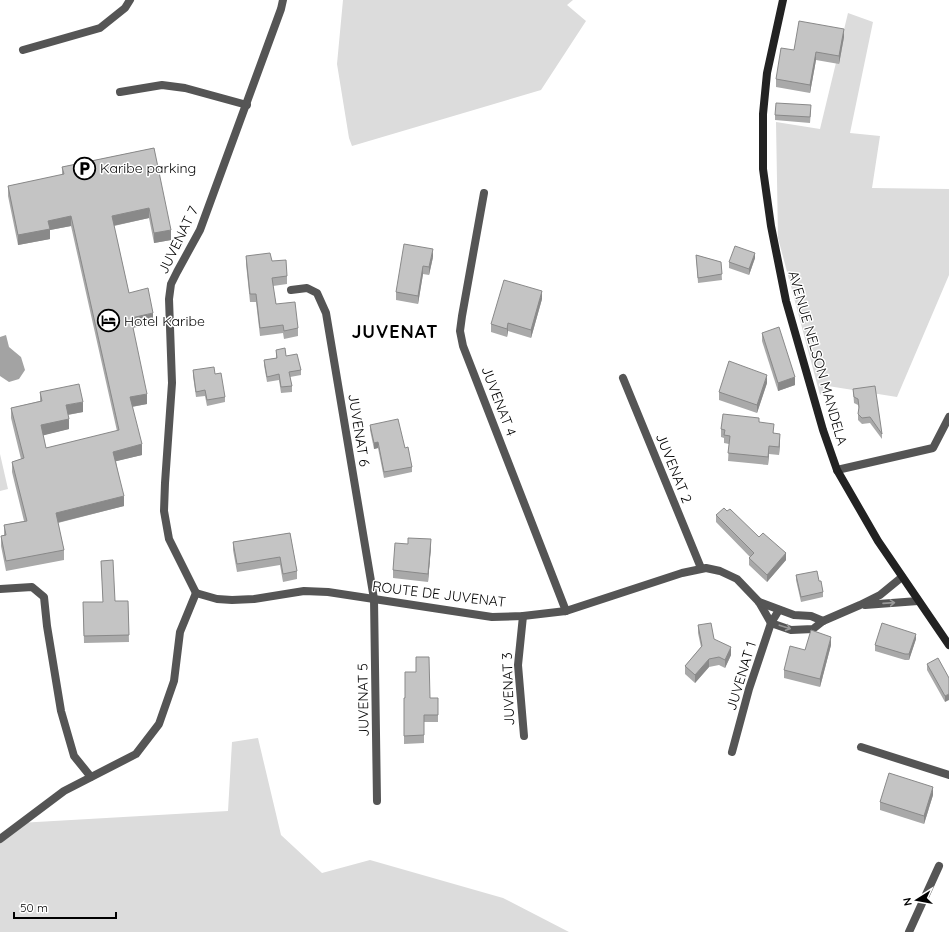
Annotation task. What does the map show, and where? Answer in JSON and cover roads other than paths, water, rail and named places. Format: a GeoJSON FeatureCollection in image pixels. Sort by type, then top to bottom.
{"type":"FeatureCollection","features":[{"type":"Feature","properties":{"kind":"street"},"geometry":{"type":"LineString","coordinates":[[23,50],[100,28],[125,8],[130,0]]}},
{"type":"Feature","properties":{"kind":"street","name":"JUVENAT 7"},"geometry":{"type":"LineString","coordinates":[[196,594],[169,539],[164,512],[172,383],[169,299],[171,284],[176,272],[200,230],[283,0]]}},
{"type":"Feature","properties":{"kind":"street","name":"AVENUE NELSON MANDELA"},"geometry":{"type":"LineString","coordinates":[[783,0],[766,73],[763,114],[763,169],[771,226],[786,301],[823,430],[837,470],[878,541],[949,645]]}},
{"type":"Feature","properties":{"kind":"street"},"geometry":{"type":"LineString","coordinates":[[120,92],[162,84],[186,88],[246,105]]}},
{"type":"Feature","properties":{"kind":"street","name":"JUVENAT 4"},"geometry":{"type":"LineString","coordinates":[[484,193],[460,331],[463,346],[566,611]]}},
{"type":"Feature","properties":{"kind":"street","name":"JUVENAT 6"},"geometry":{"type":"LineString","coordinates":[[291,290],[307,288],[317,293],[326,313],[374,599]]}},
{"type":"Feature","properties":{"kind":"street","name":"JUVENAT 2"},"geometry":{"type":"LineString","coordinates":[[623,378],[701,568]]}},
{"type":"Feature","properties":{"kind":"street"},"geometry":{"type":"LineString","coordinates":[[837,470],[933,448],[949,417]]}},
{"type":"Feature","properties":{"kind":"street","name":"ROUTE DE JUVENAT"},"geometry":{"type":"LineString","coordinates":[[196,594],[217,599],[232,600],[254,599],[304,591],[328,592],[492,617],[522,616],[566,611],[701,568],[720,571],[737,580],[759,602],[771,623]]}},
{"type":"Feature","properties":{"kind":"street"},"geometry":{"type":"LineString","coordinates":[[771,623],[791,630],[813,629],[823,621],[880,595],[902,577]]}},
{"type":"Feature","properties":{"kind":"street"},"geometry":{"type":"LineString","coordinates":[[0,589],[32,587],[44,597],[47,626],[61,711],[74,756],[91,777]]}},
{"type":"Feature","properties":{"kind":"street"},"geometry":{"type":"LineString","coordinates":[[0,838],[64,791],[136,754],[159,724],[174,680],[180,632],[196,594]]}},
{"type":"Feature","properties":{"kind":"street","name":"JUVENAT 5"},"geometry":{"type":"LineString","coordinates":[[374,599],[377,801]]}},
{"type":"Feature","properties":{"kind":"street"},"geometry":{"type":"LineString","coordinates":[[860,605],[918,601]]}},
{"type":"Feature","properties":{"kind":"street","name":"ROUTE DE JUVENAT"},"geometry":{"type":"LineString","coordinates":[[759,602],[794,615],[811,616],[823,621]]}},
{"type":"Feature","properties":{"kind":"street","name":"JUVENAT 1"},"geometry":{"type":"LineString","coordinates":[[732,752],[749,689],[771,623],[779,610]]}},
{"type":"Feature","properties":{"kind":"street","name":"JUVENAT 3"},"geometry":{"type":"LineString","coordinates":[[522,616],[518,665],[524,736]]}},
{"type":"Feature","properties":{"kind":"street"},"geometry":{"type":"LineString","coordinates":[[860,748],[949,775]]}},
{"type":"Feature","properties":{"kind":"street"},"geometry":{"type":"LineString","coordinates":[[909,932],[940,866]]}},
{"type":"Feature","properties":{"kind":"place","name":"Karibe parking"},"geometry":{"type":"Point","coordinates":[84,168]}},
{"type":"Feature","properties":{"kind":"place","name":"Hotel Karibe"},"geometry":{"type":"Point","coordinates":[108,321]}},
{"type":"Feature","properties":{"kind":"district","name":"JUVENAT"},"geometry":{"type":"Point","coordinates":[395,332]}}]}
